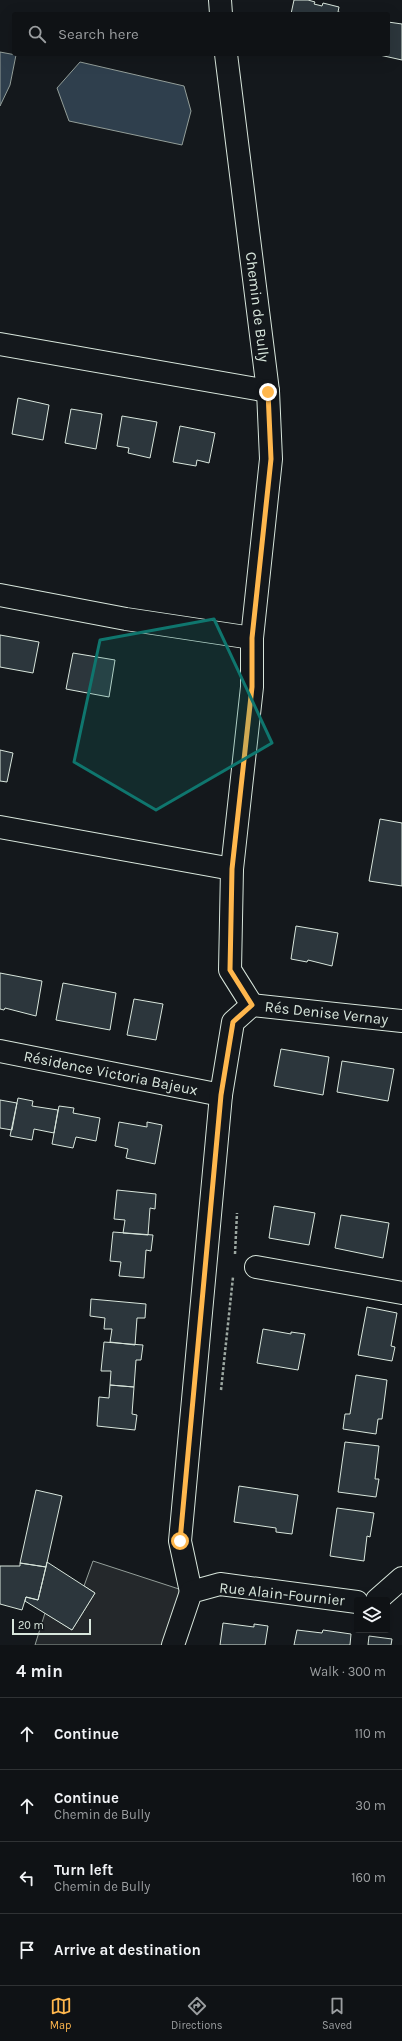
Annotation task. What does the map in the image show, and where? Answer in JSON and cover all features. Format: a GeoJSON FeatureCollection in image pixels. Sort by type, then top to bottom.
{"type":"FeatureCollection","features":[{"type":"Feature","properties":{"kind":"street"},"geometry":{"type":"LineString","coordinates":[[220,0],[221,12]]}},
{"type":"Feature","properties":{"kind":"street","name":"Chemin de Bully"},"geometry":{"type":"LineString","coordinates":[[226,56],[268,392],[271,459],[252,638],[252,687],[232,869],[230,970],[252,1005]]}},
{"type":"Feature","properties":{"kind":"street"},"geometry":{"type":"LineString","coordinates":[[0,344],[268,392]]}},
{"type":"Feature","properties":{"kind":"street"},"geometry":{"type":"LineString","coordinates":[[0,595],[126,619],[252,638]]}},
{"type":"Feature","properties":{"kind":"street"},"geometry":{"type":"LineString","coordinates":[[0,827],[232,869]]}},
{"type":"Feature","properties":{"kind":"street"},"geometry":{"type":"LineString","coordinates":[[173,1645],[191,1592],[180,1541],[221,1095],[233,1022],[252,1005]]}},
{"type":"Feature","properties":{"kind":"street","name":"Rés Denise Vernay"},"geometry":{"type":"LineString","coordinates":[[252,1005],[402,1021]]}},
{"type":"Feature","properties":{"kind":"street","name":"Résidence Victoria Bajeux"},"geometry":{"type":"LineString","coordinates":[[0,1051],[221,1095]]}},
{"type":"Feature","properties":{"kind":"street"},"geometry":{"type":"LineString","coordinates":[[256,1267],[402,1293]]}},
{"type":"Feature","properties":{"kind":"street"},"geometry":{"type":"LineString","coordinates":[[380,1597],[402,1578]]}},
{"type":"Feature","properties":{"kind":"street","name":"Rue Alain-Fournier"},"geometry":{"type":"LineString","coordinates":[[191,1592],[220,1584],[354,1602]]}},
{"type":"Feature","properties":{"kind":"highlighted area"},"geometry":{"type":"Polygon","coordinates":[[[214,619],[272,743],[156,810],[74,762],[100,640],[214,619]]]}},
{"type":"Feature","properties":{"kind":"shaded area"},"geometry":{"type":"Polygon","coordinates":[[[93,1561],[182,1590],[163,1645],[35,1645],[45,1613],[72,1630],[95,1593],[84,1586],[93,1561]]]}},
{"type":"Feature","properties":{"kind":"water"},"geometry":{"type":"Polygon","coordinates":[[[0,52],[16,56],[10,85],[0,106],[0,52]]]}},
{"type":"Feature","properties":{"kind":"water"},"geometry":{"type":"Polygon","coordinates":[[[80,62],[184,86],[191,111],[182,145],[69,121],[57,88],[80,62]]]}},
{"type":"Feature","properties":{"kind":"building"},"geometry":{"type":"Polygon","coordinates":[[[294,0],[308,0],[315,2],[314,4],[322,6],[323,3],[339,7],[338,12],[291,12],[294,0]]]}},
{"type":"Feature","properties":{"kind":"building"},"geometry":{"type":"Polygon","coordinates":[[[390,22],[402,24],[402,60],[384,56],[390,56],[390,22]]]}},
{"type":"Feature","properties":{"kind":"building"},"geometry":{"type":"Polygon","coordinates":[[[18,398],[49,405],[43,440],[12,434],[18,398]]]}},
{"type":"Feature","properties":{"kind":"building"},"geometry":{"type":"Polygon","coordinates":[[[71,409],[102,414],[96,449],[65,443],[71,409]]]}},
{"type":"Feature","properties":{"kind":"building"},"geometry":{"type":"Polygon","coordinates":[[[122,416],[157,422],[150,458],[128,453],[129,448],[117,446],[122,416]]]}},
{"type":"Feature","properties":{"kind":"building"},"geometry":{"type":"Polygon","coordinates":[[[180,426],[215,433],[209,463],[197,460],[196,466],[173,462],[180,426]]]}},
{"type":"Feature","properties":{"kind":"building"},"geometry":{"type":"Polygon","coordinates":[[[0,635],[39,642],[33,673],[0,667],[0,635]]]}},
{"type":"Feature","properties":{"kind":"building"},"geometry":{"type":"Polygon","coordinates":[[[73,653],[115,660],[109,697],[66,689],[73,653]]]}},
{"type":"Feature","properties":{"kind":"building"},"geometry":{"type":"Polygon","coordinates":[[[0,750],[13,753],[7,782],[0,781],[0,750]]]}},
{"type":"Feature","properties":{"kind":"building"},"geometry":{"type":"Polygon","coordinates":[[[380,819],[402,823],[402,886],[369,881],[380,819]]]}},
{"type":"Feature","properties":{"kind":"building"},"geometry":{"type":"Polygon","coordinates":[[[296,926],[338,933],[332,966],[308,960],[307,962],[291,959],[296,926]]]}},
{"type":"Feature","properties":{"kind":"building"},"geometry":{"type":"Polygon","coordinates":[[[0,973],[42,981],[36,1016],[5,1008],[4,1010],[0,1009],[0,973]]]}},
{"type":"Feature","properties":{"kind":"building"},"geometry":{"type":"Polygon","coordinates":[[[63,983],[116,993],[110,1030],[56,1020],[63,983]]]}},
{"type":"Feature","properties":{"kind":"building"},"geometry":{"type":"Polygon","coordinates":[[[134,999],[163,1004],[156,1040],[127,1035],[134,999]]]}},
{"type":"Feature","properties":{"kind":"building"},"geometry":{"type":"Polygon","coordinates":[[[281,1049],[329,1057],[323,1095],[274,1086],[281,1049]]]}},
{"type":"Feature","properties":{"kind":"building"},"geometry":{"type":"Polygon","coordinates":[[[342,1061],[394,1069],[388,1101],[337,1092],[342,1061]]]}},
{"type":"Feature","properties":{"kind":"building"},"geometry":{"type":"Polygon","coordinates":[[[18,1098],[33,1101],[32,1106],[58,1110],[54,1133],[34,1129],[32,1140],[10,1136],[18,1098]]]}},
{"type":"Feature","properties":{"kind":"building"},"geometry":{"type":"Polygon","coordinates":[[[0,1100],[17,1103],[12,1130],[0,1128],[0,1100]]]}},
{"type":"Feature","properties":{"kind":"building"},"geometry":{"type":"Polygon","coordinates":[[[59,1106],[74,1108],[73,1113],[100,1118],[96,1141],[76,1137],[73,1148],[52,1144],[59,1106]]]}},
{"type":"Feature","properties":{"kind":"building"},"geometry":{"type":"Polygon","coordinates":[[[119,1122],[147,1127],[147,1122],[162,1125],[155,1164],[126,1158],[128,1149],[115,1146],[119,1122]]]}},
{"type":"Feature","properties":{"kind":"building"},"geometry":{"type":"Polygon","coordinates":[[[117,1190],[156,1194],[155,1209],[150,1208],[148,1235],[123,1233],[125,1220],[114,1219],[117,1190]]]}},
{"type":"Feature","properties":{"kind":"building"},"geometry":{"type":"Polygon","coordinates":[[[274,1206],[315,1213],[309,1245],[269,1238],[274,1206]]]}},
{"type":"Feature","properties":{"kind":"building"},"geometry":{"type":"Polygon","coordinates":[[[341,1215],[389,1223],[383,1258],[335,1248],[341,1215]]]}},
{"type":"Feature","properties":{"kind":"building"},"geometry":{"type":"Polygon","coordinates":[[[113,1232],[153,1235],[151,1251],[146,1250],[144,1278],[119,1276],[121,1262],[110,1261],[113,1232]]]}},
{"type":"Feature","properties":{"kind":"building"},"geometry":{"type":"Polygon","coordinates":[[[91,1299],[146,1304],[145,1318],[137,1318],[135,1345],[110,1342],[112,1329],[104,1329],[105,1318],[90,1316],[91,1299]]]}},
{"type":"Feature","properties":{"kind":"building"},"geometry":{"type":"Polygon","coordinates":[[[367,1307],[397,1313],[391,1346],[395,1347],[392,1361],[358,1355],[367,1307]]]}},
{"type":"Feature","properties":{"kind":"building"},"geometry":{"type":"Polygon","coordinates":[[[263,1329],[291,1334],[291,1332],[305,1334],[298,1370],[257,1363],[263,1329]]]}},
{"type":"Feature","properties":{"kind":"building"},"geometry":{"type":"Polygon","coordinates":[[[104,1342],[143,1345],[141,1360],[136,1360],[134,1387],[110,1385],[111,1371],[101,1371],[104,1342]]]}},
{"type":"Feature","properties":{"kind":"building"},"geometry":{"type":"Polygon","coordinates":[[[356,1375],[387,1380],[382,1419],[378,1419],[376,1434],[343,1429],[345,1414],[350,1414],[356,1375]]]}},
{"type":"Feature","properties":{"kind":"building"},"geometry":{"type":"Polygon","coordinates":[[[110,1385],[134,1387],[132,1414],[137,1415],[135,1430],[97,1426],[99,1397],[109,1398],[110,1385]]]}},
{"type":"Feature","properties":{"kind":"building"},"geometry":{"type":"Polygon","coordinates":[[[345,1442],[379,1446],[375,1479],[379,1479],[376,1497],[338,1492],[345,1442]]]}},
{"type":"Feature","properties":{"kind":"building"},"geometry":{"type":"Polygon","coordinates":[[[239,1486],[298,1495],[292,1534],[276,1532],[276,1528],[234,1522],[239,1486]]]}},
{"type":"Feature","properties":{"kind":"building"},"geometry":{"type":"Polygon","coordinates":[[[36,1490],[62,1496],[46,1567],[20,1563],[36,1490]]]}},
{"type":"Feature","properties":{"kind":"building"},"geometry":{"type":"Polygon","coordinates":[[[337,1508],[374,1513],[370,1537],[367,1536],[364,1561],[330,1556],[337,1508]]]}},
{"type":"Feature","properties":{"kind":"building"},"geometry":{"type":"Polygon","coordinates":[[[47,1562],[95,1593],[72,1630],[25,1601],[26,1597],[38,1600],[47,1562]]]}},
{"type":"Feature","properties":{"kind":"building"},"geometry":{"type":"Polygon","coordinates":[[[20,1563],[46,1567],[38,1600],[26,1597],[22,1610],[0,1604],[0,1566],[20,1566],[20,1563]]]}},
{"type":"Feature","properties":{"kind":"building"},"geometry":{"type":"Polygon","coordinates":[[[223,1623],[254,1627],[254,1624],[268,1626],[265,1645],[220,1645],[223,1623]]]}},
{"type":"Feature","properties":{"kind":"building"},"geometry":{"type":"Polygon","coordinates":[[[297,1630],[322,1633],[323,1630],[351,1634],[350,1645],[294,1645],[297,1630]]]}},
{"type":"Feature","properties":{"kind":"building"},"geometry":{"type":"Polygon","coordinates":[[[369,1636],[392,1639],[391,1645],[368,1645],[369,1636]]]}},
{"type":"Feature","properties":{"kind":"route"},"geometry":{"type":"LineString","coordinates":[[180,1541],[221,1095],[233,1022],[252,1005],[230,970],[232,869],[252,687],[252,638],[271,459],[268,392]]}}]}
